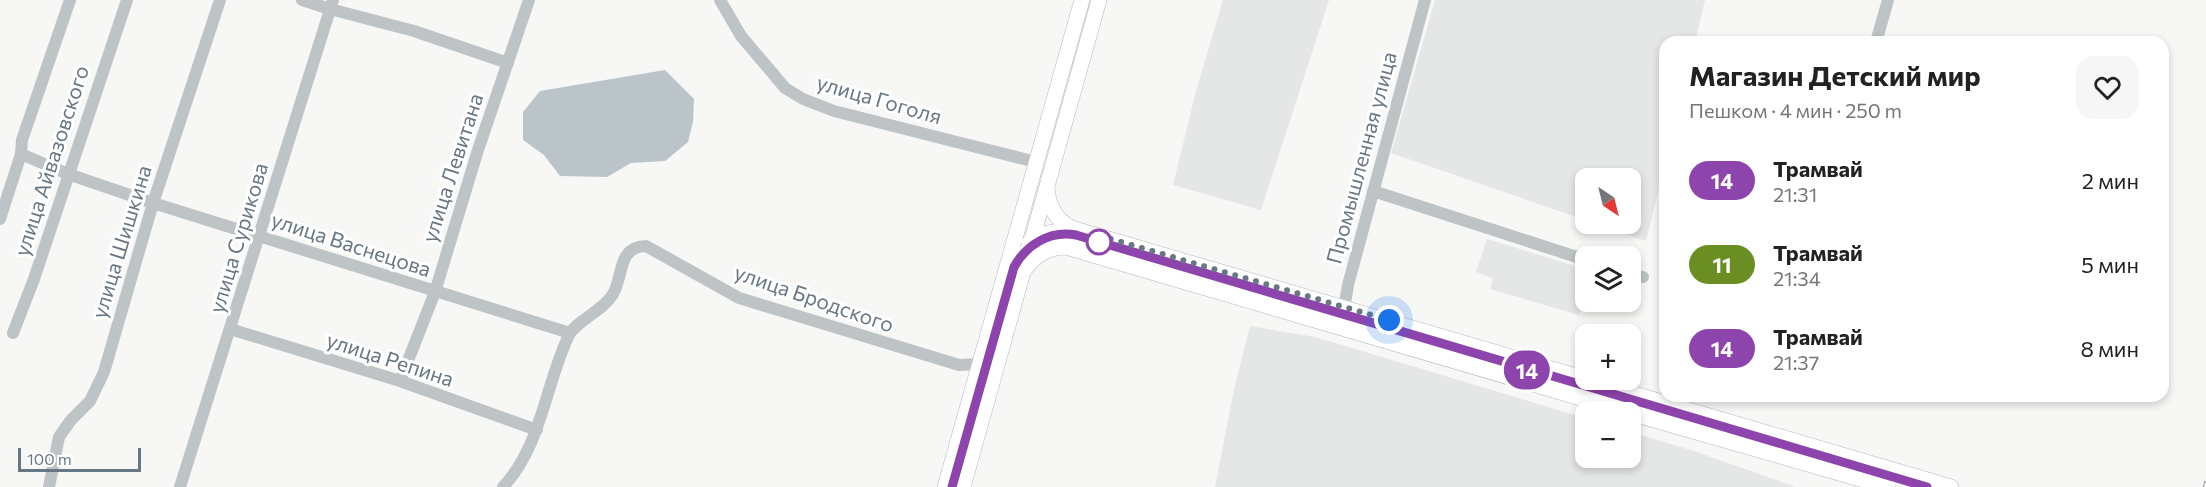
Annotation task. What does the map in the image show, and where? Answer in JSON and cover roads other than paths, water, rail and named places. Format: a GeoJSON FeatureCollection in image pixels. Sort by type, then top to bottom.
{"type":"FeatureCollection","features":[{"type":"Feature","properties":{"kind":"main road"},"geometry":{"type":"LineString","coordinates":[[945,487],[1082,0]]}},
{"type":"Feature","properties":{"kind":"main road"},"geometry":{"type":"LineString","coordinates":[[963,487],[1099,0]]}},
{"type":"Feature","properties":{"kind":"main road"},"geometry":{"type":"LineString","coordinates":[[1030,184],[1038,218],[1048,233],[1066,247]]}},
{"type":"Feature","properties":{"kind":"main road"},"geometry":{"type":"LineString","coordinates":[[1047,186],[1048,202],[1056,217],[1071,228],[1575,376]]}},
{"type":"Feature","properties":{"kind":"main road"},"geometry":{"type":"LineString","coordinates":[[1006,268],[1021,248],[1032,240],[1048,233],[1071,228]]}},
{"type":"Feature","properties":{"kind":"main road"},"geometry":{"type":"LineString","coordinates":[[1025,269],[1043,251],[1066,247],[1592,402]]}},
{"type":"Feature","properties":{"kind":"main road"},"geometry":{"type":"LineString","coordinates":[[1623,390],[1659,401]]}},
{"type":"Feature","properties":{"kind":"main road"},"geometry":{"type":"LineString","coordinates":[[1664,402],[1951,487]]}},
{"type":"Feature","properties":{"kind":"main road"},"geometry":{"type":"LineString","coordinates":[[1641,416],[1888,487]]}},
{"type":"Feature","properties":{"kind":"street"},"geometry":{"type":"LineString","coordinates":[[0,219],[21,154],[22,140],[70,0]]}},
{"type":"Feature","properties":{"kind":"street","name":"улица Айвазовского"},"geometry":{"type":"LineString","coordinates":[[13,333],[34,279],[127,0]]}},
{"type":"Feature","properties":{"kind":"street","name":"улица Шишкина"},"geometry":{"type":"LineString","coordinates":[[49,487],[59,438],[90,401],[104,372],[153,203],[220,0]]}},
{"type":"Feature","properties":{"kind":"street"},"geometry":{"type":"LineString","coordinates":[[303,0],[331,5],[508,63]]}},
{"type":"Feature","properties":{"kind":"street","name":"улица Левитана"},"geometry":{"type":"LineString","coordinates":[[400,381],[435,292],[477,153],[529,0]]}},
{"type":"Feature","properties":{"kind":"street","name":"улица Гоголя"},"geometry":{"type":"LineString","coordinates":[[720,0],[741,36],[786,88],[802,99],[834,111],[1036,162]]}},
{"type":"Feature","properties":{"kind":"street","name":"Промышленная улица"},"geometry":{"type":"LineString","coordinates":[[1343,327],[1344,307],[1373,191],[1425,0]]}},
{"type":"Feature","properties":{"kind":"street"},"geometry":{"type":"LineString","coordinates":[[1878,36],[1888,0]]}},
{"type":"Feature","properties":{"kind":"street","name":"улица Сурикова"},"geometry":{"type":"LineString","coordinates":[[180,487],[331,5]]}},
{"type":"Feature","properties":{"kind":"street","name":"улица Васнецова"},"geometry":{"type":"LineString","coordinates":[[21,154],[68,174],[153,203],[570,333]]}},
{"type":"Feature","properties":{"kind":"street"},"geometry":{"type":"LineString","coordinates":[[1373,191],[1575,256]]}},
{"type":"Feature","properties":{"kind":"street","name":"улица Бродского"},"geometry":{"type":"LineString","coordinates":[[570,333],[604,305],[613,294],[627,252],[636,246],[646,246],[739,298],[960,365],[979,364]]}},
{"type":"Feature","properties":{"kind":"street","name":"улица Репина"},"geometry":{"type":"LineString","coordinates":[[230,329],[400,381],[537,430]]}},
{"type":"Feature","properties":{"kind":"street"},"geometry":{"type":"LineString","coordinates":[[503,487],[523,459],[537,430],[570,333]]}},
{"type":"Feature","properties":{"kind":"tram line"},"geometry":{"type":"LineString","coordinates":[[952,487],[1014,267],[1032,245],[1048,237],[1066,234],[1076,235],[1927,487]]}},
{"type":"Feature","properties":{"kind":"tram line","name":"14"},"geometry":{"type":"LineString","coordinates":[[952,487],[1014,267],[1025,252],[1044,238],[1067,234],[1927,487]]}},
{"type":"Feature","properties":{"kind":"railway"},"geometry":{"type":"LineString","coordinates":[[2205,487],[2206,483]]}}]}
